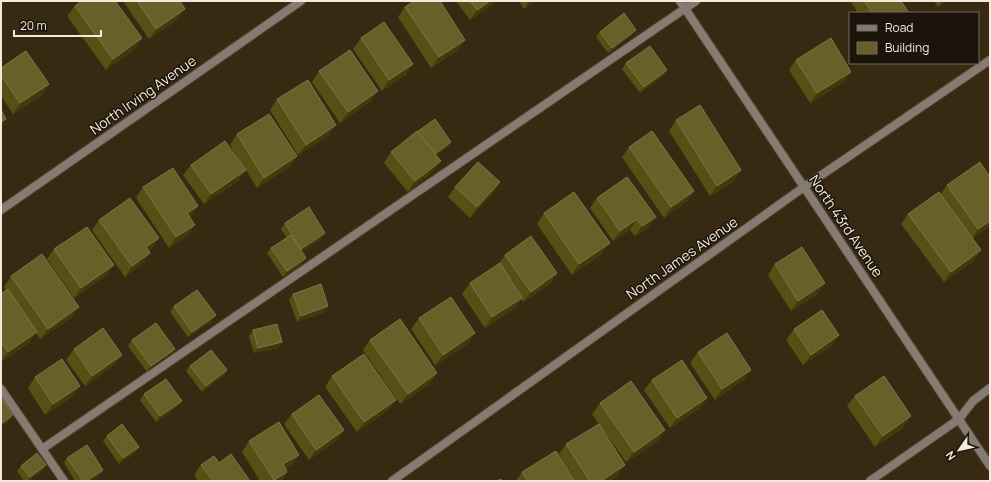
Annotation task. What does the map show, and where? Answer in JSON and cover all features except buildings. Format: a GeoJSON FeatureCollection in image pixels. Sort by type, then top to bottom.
{"type":"FeatureCollection","features":[{"type":"Feature","properties":{"kind":"street","name":"North Irving Avenue"},"geometry":{"type":"LineString","coordinates":[[1,210],[301,1]]}},
{"type":"Feature","properties":{"kind":"street","name":"North 43rd Avenue"},"geometry":{"type":"LineString","coordinates":[[680,1],[990,466]]}},
{"type":"Feature","properties":{"kind":"street"},"geometry":{"type":"LineString","coordinates":[[42,449],[696,1]]}},
{"type":"Feature","properties":{"kind":"street","name":"North James Avenue"},"geometry":{"type":"LineString","coordinates":[[392,481],[804,187],[990,60]]}},
{"type":"Feature","properties":{"kind":"street"},"geometry":{"type":"LineString","coordinates":[[870,481],[959,419],[973,401],[990,388]]}},
{"type":"Feature","properties":{"kind":"street"},"geometry":{"type":"LineString","coordinates":[[1,389],[64,481]]}}]}
